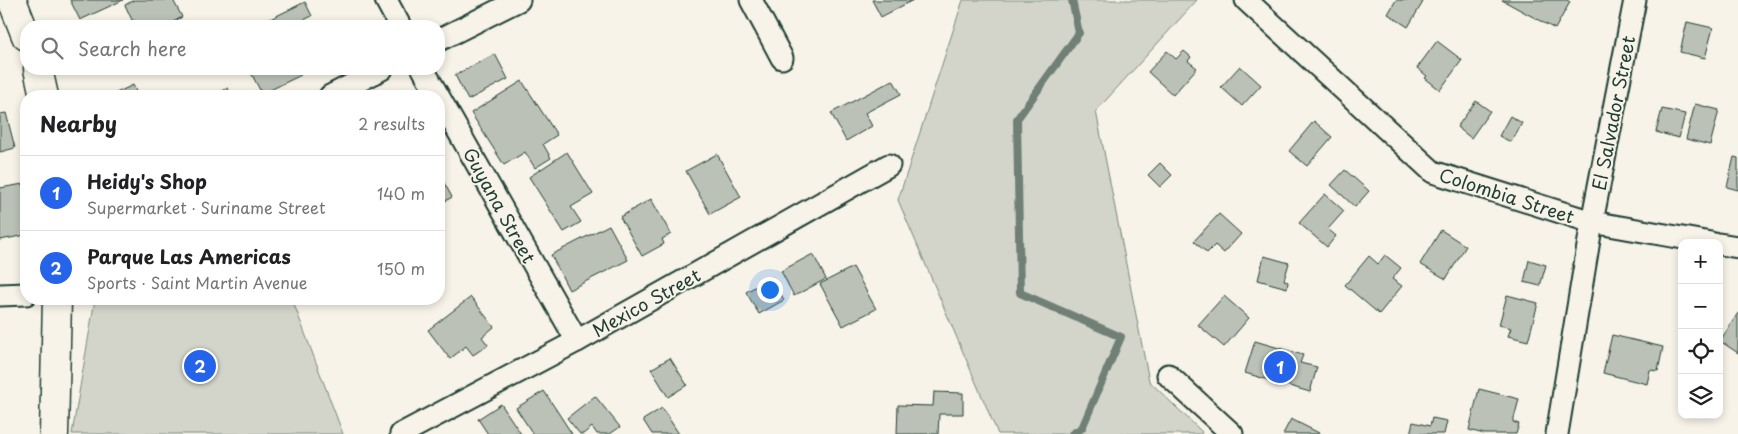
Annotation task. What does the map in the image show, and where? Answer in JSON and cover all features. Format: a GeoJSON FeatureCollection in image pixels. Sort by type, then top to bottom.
{"type":"FeatureCollection","features":[{"type":"Feature","properties":{"kind":"street"},"geometry":{"type":"LineString","coordinates":[[12,0],[20,21]]}},
{"type":"Feature","properties":{"kind":"street"},"geometry":{"type":"LineString","coordinates":[[386,0],[397,20]]}},
{"type":"Feature","properties":{"kind":"street"},"geometry":{"type":"LineString","coordinates":[[445,37],[519,0]]}},
{"type":"Feature","properties":{"kind":"street"},"geometry":{"type":"LineString","coordinates":[[751,0],[782,58]]}},
{"type":"Feature","properties":{"kind":"street","name":"Colombia Street"},"geometry":{"type":"LineString","coordinates":[[1246,0],[1433,172],[1592,222],[1688,239]]}},
{"type":"Feature","properties":{"kind":"street","name":"El Salvador Street"},"geometry":{"type":"LineString","coordinates":[[1558,434],[1592,222],[1635,0]]}},
{"type":"Feature","properties":{"kind":"street"},"geometry":{"type":"LineString","coordinates":[[39,75],[43,90]]}},
{"type":"Feature","properties":{"kind":"street"},"geometry":{"type":"LineString","coordinates":[[342,90],[370,75]]}},
{"type":"Feature","properties":{"kind":"street","name":"Guyana Street"},"geometry":{"type":"LineString","coordinates":[[426,75],[435,90]]}},
{"type":"Feature","properties":{"kind":"street","name":"Guyana Street"},"geometry":{"type":"LineString","coordinates":[[445,108],[577,341]]}},
{"type":"Feature","properties":{"kind":"street","name":"Mexico Street"},"geometry":{"type":"LineString","coordinates":[[401,434],[577,341],[889,165]]}},
{"type":"Feature","properties":{"kind":"street"},"geometry":{"type":"LineString","coordinates":[[1723,245],[1738,247]]}},
{"type":"Feature","properties":{"kind":"street"},"geometry":{"type":"LineString","coordinates":[[0,295],[20,294]]}},
{"type":"Feature","properties":{"kind":"street"},"geometry":{"type":"LineString","coordinates":[[54,434],[57,305]]}},
{"type":"Feature","properties":{"kind":"street"},"geometry":{"type":"LineString","coordinates":[[1168,375],[1232,434]]}},
{"type":"Feature","properties":{"kind":"shaded area"},"geometry":{"type":"Polygon","coordinates":[[[963,0],[1197,0],[1096,111],[1149,381],[1202,432],[1201,434],[998,434],[898,200],[963,0]]]}},
{"type":"Feature","properties":{"kind":"shaded area"},"geometry":{"type":"Polygon","coordinates":[[[94,305],[294,305],[343,434],[72,434],[94,305]]]}},
{"type":"Feature","properties":{"kind":"building"},"geometry":{"type":"Polygon","coordinates":[[[70,0],[123,0],[80,20],[70,0]]]}},
{"type":"Feature","properties":{"kind":"building"},"geometry":{"type":"Polygon","coordinates":[[[134,0],[173,0],[182,17],[177,20],[132,20],[125,5],[134,0]]]}},
{"type":"Feature","properties":{"kind":"building"},"geometry":{"type":"Polygon","coordinates":[[[872,0],[913,0],[881,17],[872,0]]]}},
{"type":"Feature","properties":{"kind":"building"},"geometry":{"type":"Polygon","coordinates":[[[1396,0],[1419,0],[1423,2],[1408,27],[1388,14],[1396,0]]]}},
{"type":"Feature","properties":{"kind":"building"},"geometry":{"type":"Polygon","coordinates":[[[1502,0],[1567,0],[1570,2],[1555,29],[1502,0]]]}},
{"type":"Feature","properties":{"kind":"building"},"geometry":{"type":"Polygon","coordinates":[[[305,2],[312,16],[304,20],[268,20],[305,2]]]}},
{"type":"Feature","properties":{"kind":"building"},"geometry":{"type":"Polygon","coordinates":[[[1687,22],[1713,28],[1705,58],[1680,52],[1687,22]]]}},
{"type":"Feature","properties":{"kind":"building"},"geometry":{"type":"Polygon","coordinates":[[[1437,41],[1462,60],[1440,90],[1425,78],[1427,76],[1417,68],[1437,41]]]}},
{"type":"Feature","properties":{"kind":"building"},"geometry":{"type":"Polygon","coordinates":[[[1167,51],[1176,59],[1184,51],[1191,57],[1188,61],[1197,68],[1173,95],[1148,72],[1167,51]]]}},
{"type":"Feature","properties":{"kind":"building"},"geometry":{"type":"Polygon","coordinates":[[[495,54],[508,79],[468,100],[455,75],[495,54]]]}},
{"type":"Feature","properties":{"kind":"building"},"geometry":{"type":"Polygon","coordinates":[[[1240,66],[1261,85],[1242,106],[1221,87],[1240,66]]]}},
{"type":"Feature","properties":{"kind":"building"},"geometry":{"type":"Polygon","coordinates":[[[252,75],[301,75],[270,90],[260,90],[252,75]]]}},
{"type":"Feature","properties":{"kind":"building"},"geometry":{"type":"Polygon","coordinates":[[[893,80],[901,94],[865,113],[872,126],[846,141],[831,113],[893,80]]]}},
{"type":"Feature","properties":{"kind":"building"},"geometry":{"type":"Polygon","coordinates":[[[522,81],[557,135],[543,144],[551,158],[535,168],[525,152],[504,165],[471,113],[522,81]]]}},
{"type":"Feature","properties":{"kind":"building"},"geometry":{"type":"Polygon","coordinates":[[[133,85],[135,90],[123,90],[133,85]]]}},
{"type":"Feature","properties":{"kind":"building"},"geometry":{"type":"Polygon","coordinates":[[[1476,101],[1490,111],[1471,138],[1457,127],[1476,101]]]}},
{"type":"Feature","properties":{"kind":"building"},"geometry":{"type":"Polygon","coordinates":[[[1695,104],[1719,110],[1710,145],[1686,139],[1695,104]]]}},
{"type":"Feature","properties":{"kind":"building"},"geometry":{"type":"Polygon","coordinates":[[[1662,109],[1685,114],[1679,138],[1656,132],[1662,109]]]}},
{"type":"Feature","properties":{"kind":"building"},"geometry":{"type":"Polygon","coordinates":[[[6,113],[15,148],[0,152],[0,114],[6,113]]]}},
{"type":"Feature","properties":{"kind":"building"},"geometry":{"type":"Polygon","coordinates":[[[1510,116],[1522,123],[1511,142],[1499,136],[1510,116]]]}},
{"type":"Feature","properties":{"kind":"building"},"geometry":{"type":"Polygon","coordinates":[[[1314,121],[1332,137],[1307,166],[1289,151],[1314,121]]]}},
{"type":"Feature","properties":{"kind":"building"},"geometry":{"type":"Polygon","coordinates":[[[567,152],[593,194],[571,207],[581,222],[564,232],[529,177],[567,152]]]}},
{"type":"Feature","properties":{"kind":"building"},"geometry":{"type":"Polygon","coordinates":[[[717,154],[741,197],[710,214],[686,171],[717,154]]]}},
{"type":"Feature","properties":{"kind":"building"},"geometry":{"type":"Polygon","coordinates":[[[1734,157],[1738,158],[1738,190],[1727,187],[1734,157]]]}},
{"type":"Feature","properties":{"kind":"building"},"geometry":{"type":"Polygon","coordinates":[[[1160,163],[1172,175],[1160,187],[1148,175],[1160,163]]]}},
{"type":"Feature","properties":{"kind":"building"},"geometry":{"type":"Polygon","coordinates":[[[1345,170],[1369,191],[1355,207],[1331,185],[1345,170]]]}},
{"type":"Feature","properties":{"kind":"building"},"geometry":{"type":"Polygon","coordinates":[[[20,185],[20,236],[0,240],[0,188],[20,185]]]}},
{"type":"Feature","properties":{"kind":"building"},"geometry":{"type":"Polygon","coordinates":[[[445,185],[452,197],[445,201],[445,185]]]}},
{"type":"Feature","properties":{"kind":"building"},"geometry":{"type":"Polygon","coordinates":[[[1325,194],[1344,211],[1328,229],[1336,236],[1327,247],[1299,223],[1325,194]]]}},
{"type":"Feature","properties":{"kind":"building"},"geometry":{"type":"Polygon","coordinates":[[[651,199],[671,234],[662,239],[664,244],[642,256],[620,217],[651,199]]]}},
{"type":"Feature","properties":{"kind":"building"},"geometry":{"type":"Polygon","coordinates":[[[1219,214],[1241,234],[1224,253],[1215,245],[1207,253],[1194,241],[1219,214]]]}},
{"type":"Feature","properties":{"kind":"building"},"geometry":{"type":"Polygon","coordinates":[[[609,225],[628,260],[569,290],[551,255],[609,225]]]}},
{"type":"Feature","properties":{"kind":"building"},"geometry":{"type":"Polygon","coordinates":[[[1441,230],[1466,246],[1446,279],[1420,264],[1441,230]]]}},
{"type":"Feature","properties":{"kind":"building"},"geometry":{"type":"Polygon","coordinates":[[[813,254],[826,279],[794,296],[781,271],[813,254]]]}},
{"type":"Feature","properties":{"kind":"building"},"geometry":{"type":"Polygon","coordinates":[[[1385,255],[1401,268],[1392,279],[1402,286],[1379,314],[1345,285],[1369,256],[1378,264],[1385,255]]]}},
{"type":"Feature","properties":{"kind":"building"},"geometry":{"type":"Polygon","coordinates":[[[1264,256],[1289,263],[1284,280],[1288,282],[1287,288],[1258,280],[1264,256]]]}},
{"type":"Feature","properties":{"kind":"building"},"geometry":{"type":"Polygon","coordinates":[[[1529,260],[1546,265],[1540,286],[1524,282],[1529,260]]]}},
{"type":"Feature","properties":{"kind":"building"},"geometry":{"type":"Polygon","coordinates":[[[853,267],[876,309],[843,326],[820,284],[853,267]]]}},
{"type":"Feature","properties":{"kind":"building"},"geometry":{"type":"Polygon","coordinates":[[[772,277],[784,300],[759,314],[746,292],[772,277]]]}},
{"type":"Feature","properties":{"kind":"building"},"geometry":{"type":"Polygon","coordinates":[[[1507,295],[1538,303],[1528,341],[1508,336],[1511,328],[1499,325],[1507,295]]]}},
{"type":"Feature","properties":{"kind":"building"},"geometry":{"type":"Polygon","coordinates":[[[1224,296],[1249,318],[1224,347],[1198,325],[1224,296]]]}},
{"type":"Feature","properties":{"kind":"building"},"geometry":{"type":"Polygon","coordinates":[[[471,297],[494,327],[482,337],[488,345],[473,355],[466,346],[450,359],[428,330],[471,297]]]}},
{"type":"Feature","properties":{"kind":"building"},"geometry":{"type":"Polygon","coordinates":[[[1738,313],[1738,353],[1723,343],[1723,336],[1738,313]]]}},
{"type":"Feature","properties":{"kind":"building"},"geometry":{"type":"Polygon","coordinates":[[[1612,335],[1663,347],[1658,371],[1650,370],[1647,384],[1603,373],[1612,335]]]}},
{"type":"Feature","properties":{"kind":"building"},"geometry":{"type":"Polygon","coordinates":[[[1255,341],[1303,355],[1300,363],[1317,367],[1310,392],[1245,373],[1255,341]]]}},
{"type":"Feature","properties":{"kind":"building"},"geometry":{"type":"Polygon","coordinates":[[[670,358],[687,385],[668,397],[651,369],[670,358]]]}},
{"type":"Feature","properties":{"kind":"building"},"geometry":{"type":"Polygon","coordinates":[[[1479,389],[1519,399],[1513,422],[1519,424],[1516,434],[1484,434],[1469,430],[1479,389]]]}},
{"type":"Feature","properties":{"kind":"building"},"geometry":{"type":"Polygon","coordinates":[[[544,391],[572,434],[533,434],[516,408],[544,391]]]}},
{"type":"Feature","properties":{"kind":"building"},"geometry":{"type":"Polygon","coordinates":[[[934,392],[963,393],[963,414],[939,414],[938,434],[897,434],[898,405],[933,406],[934,392]]]}},
{"type":"Feature","properties":{"kind":"building"},"geometry":{"type":"Polygon","coordinates":[[[595,396],[620,427],[610,434],[597,434],[592,427],[583,434],[580,434],[567,418],[595,396]]]}},
{"type":"Feature","properties":{"kind":"building"},"geometry":{"type":"Polygon","coordinates":[[[501,404],[521,434],[488,434],[478,419],[501,404]]]}},
{"type":"Feature","properties":{"kind":"building"},"geometry":{"type":"Polygon","coordinates":[[[662,408],[679,434],[652,434],[643,420],[662,408]]]}},
{"type":"Feature","properties":{"kind":"building"},"geometry":{"type":"Polygon","coordinates":[[[1432,418],[1447,421],[1444,434],[1410,434],[1413,422],[1430,426],[1432,418]]]}},
{"type":"Feature","properties":{"kind":"building"},"geometry":{"type":"Polygon","coordinates":[[[1291,419],[1321,434],[1283,434],[1291,419]]]}},
{"type":"Feature","properties":{"kind":"waterway"},"geometry":{"type":"LineString","coordinates":[[1072,0],[1079,33],[1017,119],[1020,293],[1121,337],[1082,428],[1072,434]]}},
{"type":"Feature","properties":{"kind":"place","name":"Parque Las Americas"},"geometry":{"type":"Point","coordinates":[200,366]}},
{"type":"Feature","properties":{"kind":"place","name":"Heidy's Shop"},"geometry":{"type":"Point","coordinates":[1280,367]}}]}
